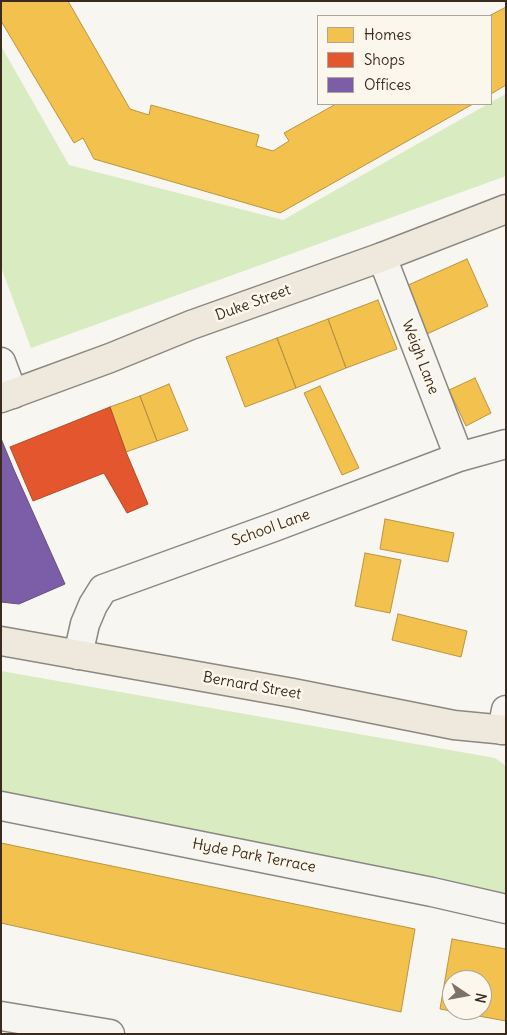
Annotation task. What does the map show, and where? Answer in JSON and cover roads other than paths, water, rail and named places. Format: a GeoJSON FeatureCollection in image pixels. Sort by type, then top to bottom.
{"type":"FeatureCollection","features":[{"type":"Feature","properties":{"kind":"main road","name":"Duke Street"},"geometry":{"type":"LineString","coordinates":[[7,396],[110,358],[191,325],[382,257],[506,209]]}},
{"type":"Feature","properties":{"kind":"main road","name":"Bernard Street"},"geometry":{"type":"LineString","coordinates":[[1,641],[454,724],[505,724]]}},
{"type":"Feature","properties":{"kind":"street","name":"Weigh Lane"},"geometry":{"type":"LineString","coordinates":[[382,257],[459,457]]}},
{"type":"Feature","properties":{"kind":"street"},"geometry":{"type":"LineString","coordinates":[[1,362],[7,396]]}},
{"type":"Feature","properties":{"kind":"street","name":"School Lane"},"geometry":{"type":"LineString","coordinates":[[78,655],[85,624],[92,605],[103,589],[459,457],[506,444]]}},
{"type":"Feature","properties":{"kind":"street","name":"Hyde Park Terrace"},"geometry":{"type":"LineString","coordinates":[[1,806],[506,908]]}},
{"type":"Feature","properties":{"kind":"street"},"geometry":{"type":"LineString","coordinates":[[1,1016],[110,1034]]}}]}
